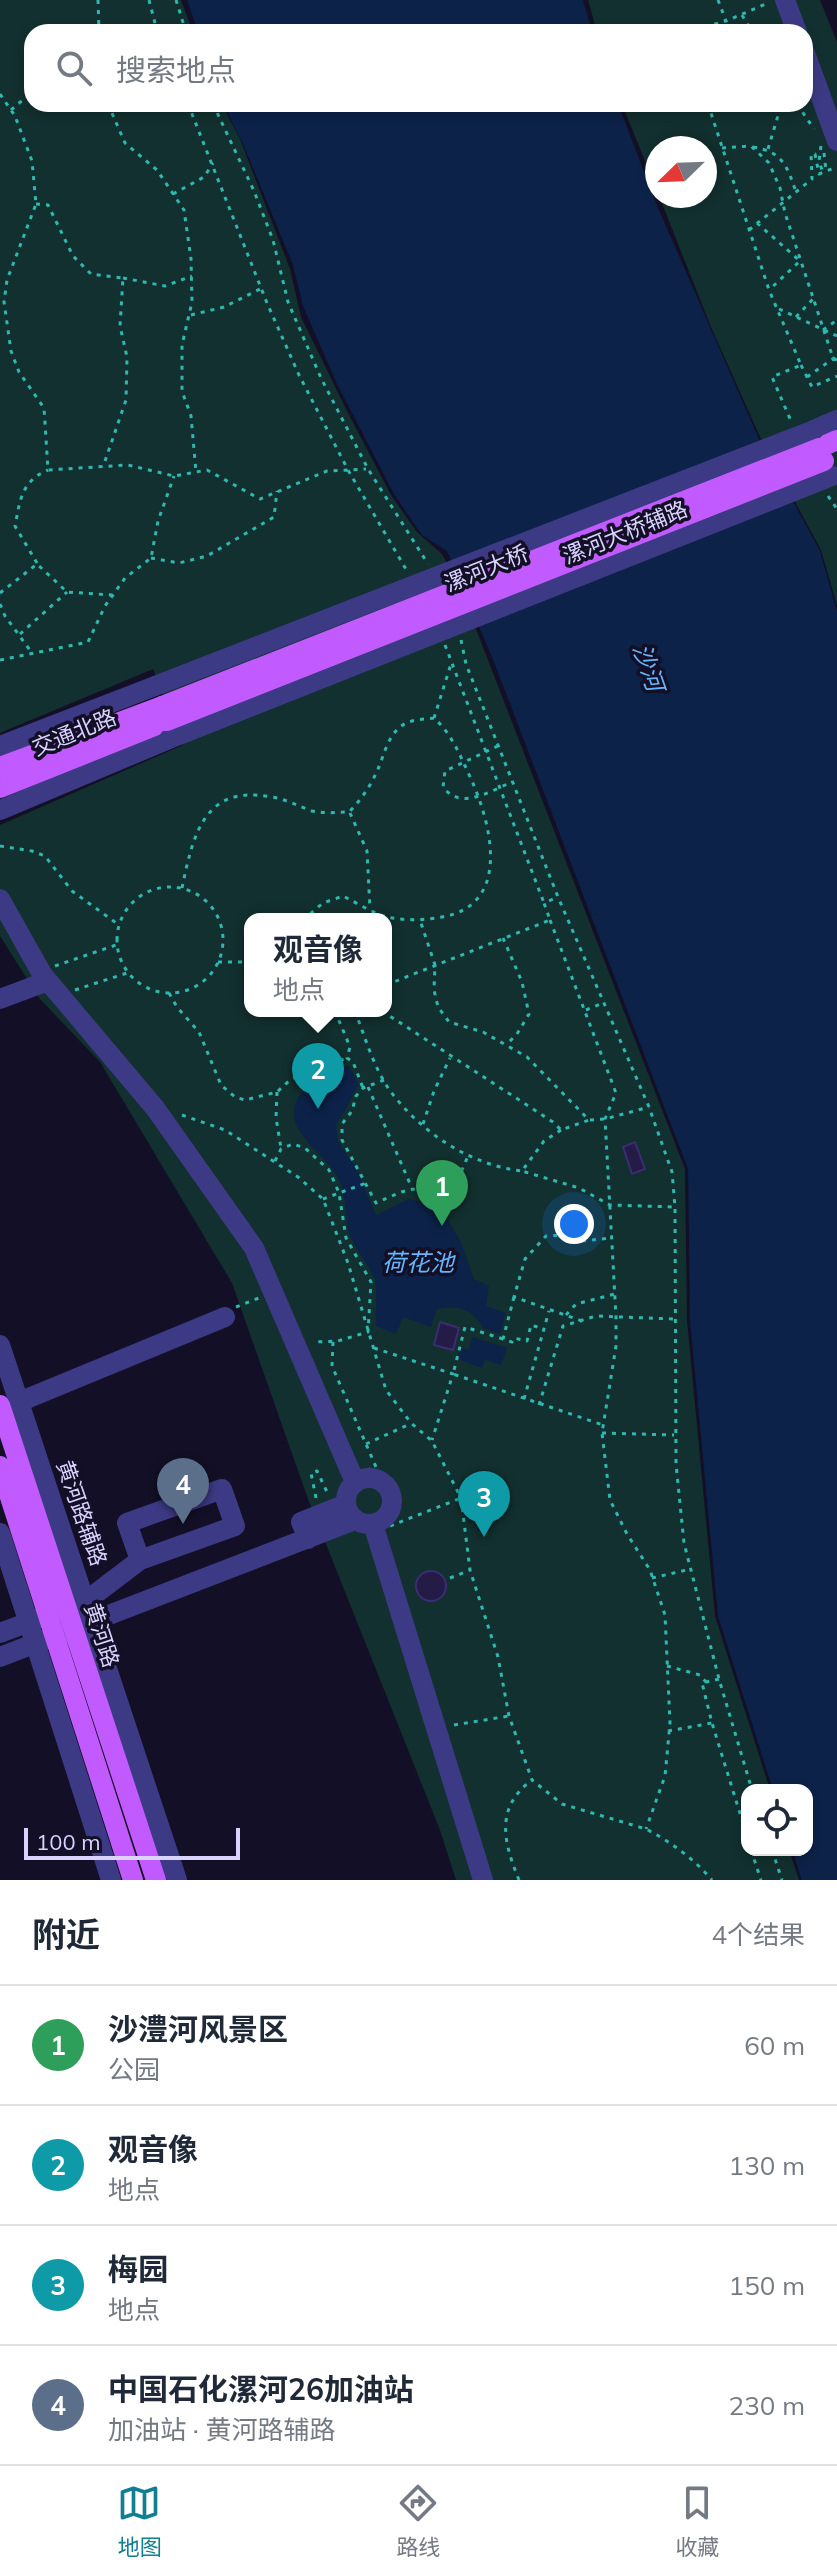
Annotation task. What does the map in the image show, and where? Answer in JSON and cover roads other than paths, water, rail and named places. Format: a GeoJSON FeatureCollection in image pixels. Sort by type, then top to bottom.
{"type":"FeatureCollection","features":[{"type":"Feature","properties":{"kind":"main road","name":"漯河大桥"},"geometry":{"type":"LineString","coordinates":[[163,713],[825,457]]}},
{"type":"Feature","properties":{"kind":"main road","name":"交通北路"},"geometry":{"type":"LineString","coordinates":[[0,767],[163,713]]}},
{"type":"Feature","properties":{"kind":"main road","name":"交通北路"},"geometry":{"type":"LineString","coordinates":[[0,788],[163,713]]}},
{"type":"Feature","properties":{"kind":"main road","name":"黄河路"},"geometry":{"type":"LineString","coordinates":[[9,1404],[77,1605],[65,1633],[133,1880]]}},
{"type":"Feature","properties":{"kind":"main road","name":"黄河路"},"geometry":{"type":"LineString","coordinates":[[0,1466],[39,1619],[65,1633],[156,1880]]}},
{"type":"Feature","properties":{"kind":"street"},"geometry":{"type":"LineString","coordinates":[[785,0],[794,24]]}},
{"type":"Feature","properties":{"kind":"street"},"geometry":{"type":"LineString","coordinates":[[813,82],[829,140]]}},
{"type":"Feature","properties":{"kind":"street","name":"漯河大桥辅路"},"geometry":{"type":"LineString","coordinates":[[163,713],[825,457],[837,420]]}},
{"type":"Feature","properties":{"kind":"street"},"geometry":{"type":"LineString","coordinates":[[0,746],[163,713]]}},
{"type":"Feature","properties":{"kind":"street"},"geometry":{"type":"LineString","coordinates":[[0,810],[163,713]]}},
{"type":"Feature","properties":{"kind":"street"},"geometry":{"type":"LineString","coordinates":[[0,899],[50,982],[155,1108],[254,1248],[354,1479]]}},
{"type":"Feature","properties":{"kind":"street"},"geometry":{"type":"LineString","coordinates":[[0,999],[50,982]]}},
{"type":"Feature","properties":{"kind":"street"},"geometry":{"type":"LineString","coordinates":[[0,1345],[9,1404],[225,1317]]}},
{"type":"Feature","properties":{"kind":"street"},"geometry":{"type":"LineString","coordinates":[[0,1657],[65,1633],[307,1529],[390,1510],[389,1488],[377,1479],[354,1479]]}},
{"type":"Feature","properties":{"kind":"street"},"geometry":{"type":"LineString","coordinates":[[354,1479],[347,1492],[433,1717],[483,1880]]}},
{"type":"Feature","properties":{"kind":"street"},"geometry":{"type":"LineString","coordinates":[[0,1633],[77,1605],[140,1560],[235,1526],[222,1489],[127,1523],[140,1560]]}},
{"type":"Feature","properties":{"kind":"street"},"geometry":{"type":"LineString","coordinates":[[0,1533],[39,1619]]}},
{"type":"Feature","properties":{"kind":"street"},"geometry":{"type":"LineString","coordinates":[[65,1633],[111,1880]]}},
{"type":"Feature","properties":{"kind":"street"},"geometry":{"type":"LineString","coordinates":[[65,1633],[177,1880]]}},
{"type":"Feature","properties":{"kind":"water"},"geometry":{"type":"Polygon","coordinates":[[[187,0],[583,0],[590,24],[195,24],[187,0]]]}},
{"type":"Feature","properties":{"kind":"water","name":"沙河"},"geometry":{"type":"Polygon","coordinates":[[[227,112],[621,112],[645,174],[645,208],[658,208],[759,439],[820,551],[837,611],[837,1880],[802,1880],[794,1856],[813,1856],[813,1784],[771,1784],[718,1616],[690,1320],[688,1169],[494,662],[447,551],[422,535],[395,496],[337,384],[303,306],[293,265],[227,112]]]}},
{"type":"Feature","properties":{"kind":"water","name":"荷花池"},"geometry":{"type":"Polygon","coordinates":[[[349,1066],[359,1085],[336,1124],[338,1141],[356,1168],[376,1215],[409,1199],[437,1207],[460,1240],[474,1279],[489,1286],[486,1306],[506,1313],[500,1334],[483,1328],[474,1316],[464,1310],[451,1308],[437,1309],[431,1327],[403,1317],[396,1334],[376,1326],[375,1282],[350,1236],[339,1180],[303,1136],[296,1124],[294,1111],[298,1098],[311,1084],[334,1070],[349,1066]]]}},
{"type":"Feature","properties":{"kind":"water"},"geometry":{"type":"Polygon","coordinates":[[[473,1337],[507,1348],[501,1365],[485,1360],[482,1368],[457,1359],[461,1348],[468,1350],[473,1337]]]}},
{"type":"Feature","properties":{"kind":"place","name":"观音像"},"geometry":{"type":"Point","coordinates":[318,1109]}},
{"type":"Feature","properties":{"kind":"place","name":"沙澧河风景区"},"geometry":{"type":"Point","coordinates":[442,1226]}},
{"type":"Feature","properties":{"kind":"place","name":"中国石化漯河26加油站"},"geometry":{"type":"Point","coordinates":[183,1524]}},
{"type":"Feature","properties":{"kind":"place","name":"梅园"},"geometry":{"type":"Point","coordinates":[484,1537]}}]}
